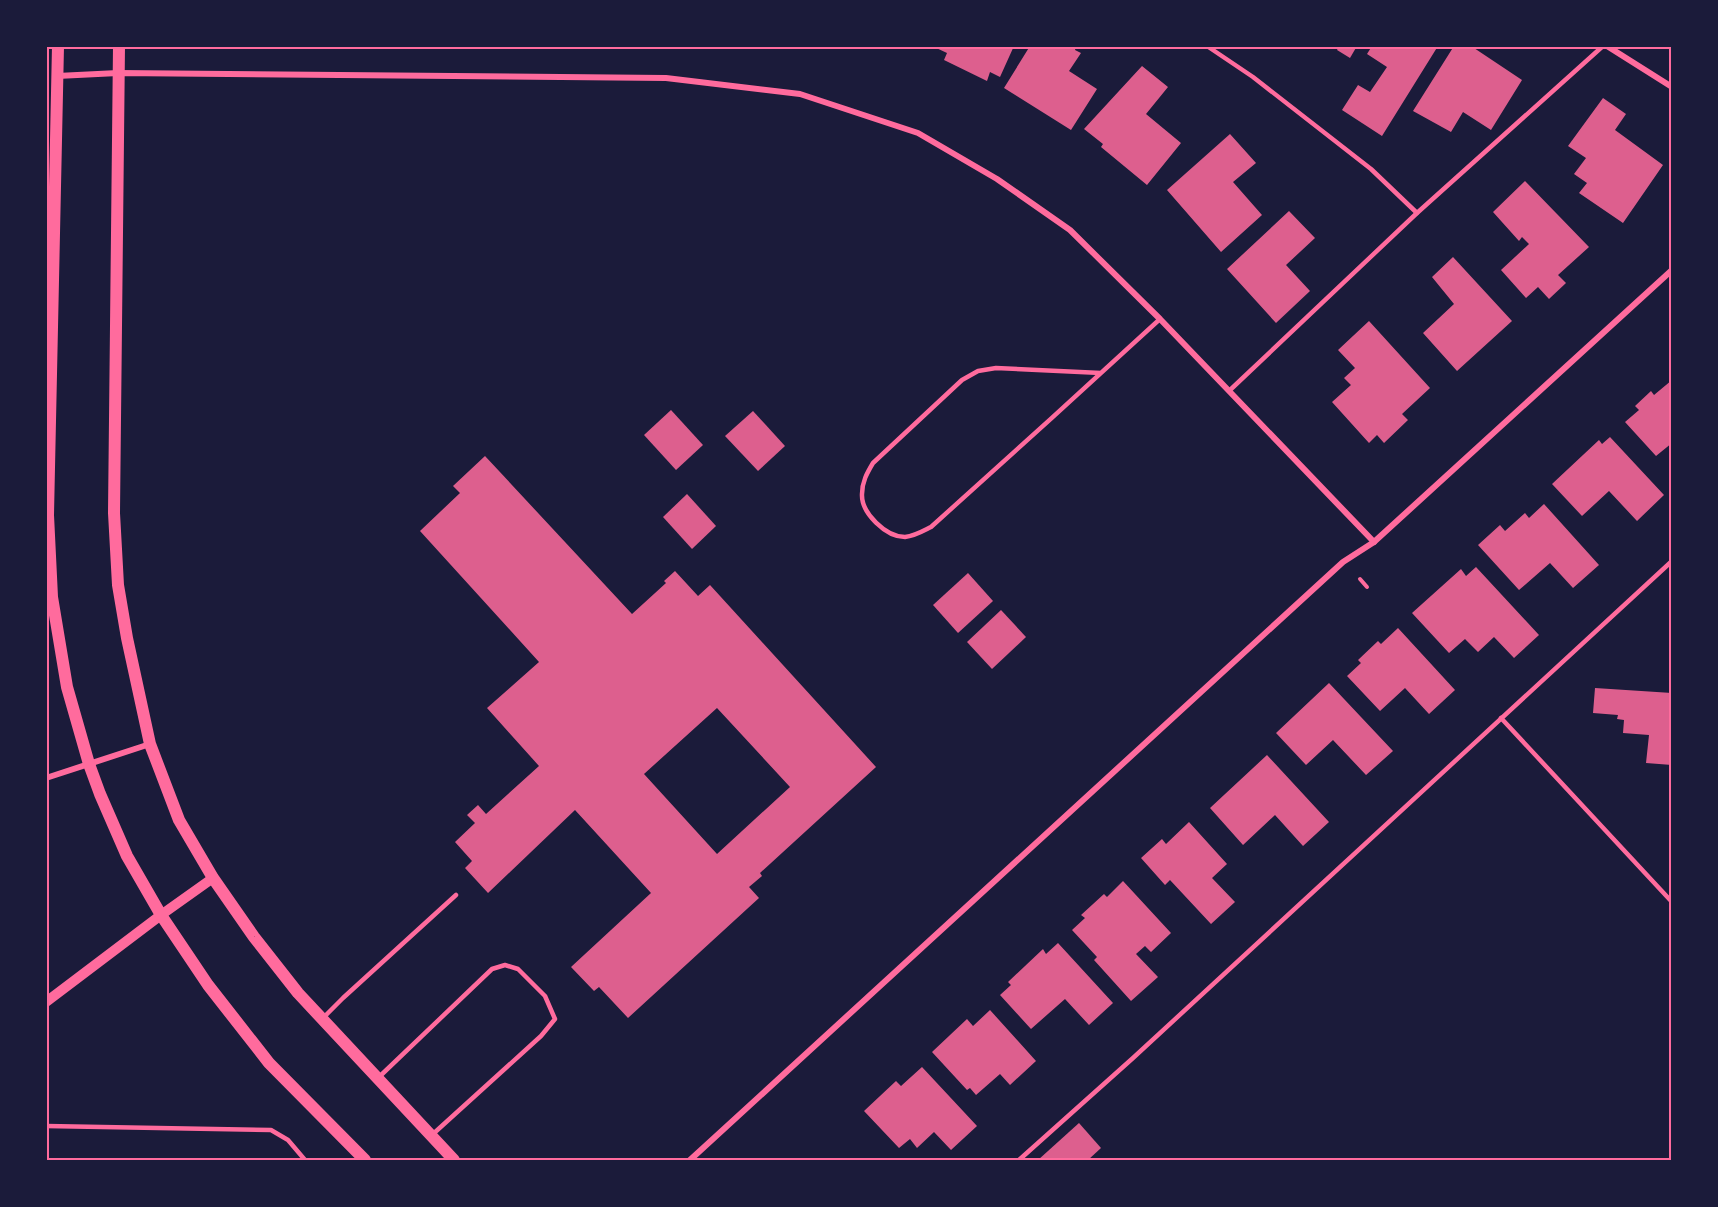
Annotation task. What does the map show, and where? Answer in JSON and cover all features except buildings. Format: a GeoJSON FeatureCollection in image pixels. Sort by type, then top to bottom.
{"type":"FeatureCollection","features":[{"type":"Feature","properties":{"kind":"main road"},"geometry":{"type":"LineString","coordinates":[[58,46],[48,503],[52,597],[67,687],[99,794],[127,856],[161,915],[208,985],[269,1063],[365,1161]]}},
{"type":"Feature","properties":{"kind":"main road"},"geometry":{"type":"LineString","coordinates":[[119,46],[114,513],[118,585],[150,744],[179,820],[213,878],[254,937],[298,993],[454,1161]]}},
{"type":"Feature","properties":{"kind":"street"},"geometry":{"type":"LineString","coordinates":[[1605,46],[1671,87]]}},
{"type":"Feature","properties":{"kind":"street"},"geometry":{"type":"LineString","coordinates":[[57,76],[118,73],[666,78],[800,94],[918,133],[997,179],[1070,230],[1160,319],[1374,542]]}},
{"type":"Feature","properties":{"kind":"street"},"geometry":{"type":"LineString","coordinates":[[690,1161],[1343,562],[1374,542],[1671,270]]}},
{"type":"Feature","properties":{"kind":"street"},"geometry":{"type":"LineString","coordinates":[[46,778],[150,744]]}},
{"type":"Feature","properties":{"kind":"street"},"geometry":{"type":"LineString","coordinates":[[46,1002],[213,878]]}},
{"type":"Feature","properties":{"kind":"lane"},"geometry":{"type":"LineString","coordinates":[[1207,46],[1253,77],[1371,169],[1417,213]]}},
{"type":"Feature","properties":{"kind":"lane"},"geometry":{"type":"LineString","coordinates":[[1229,391],[1417,213],[1605,46]]}},
{"type":"Feature","properties":{"kind":"lane"},"geometry":{"type":"LineString","coordinates":[[1101,374],[996,368],[978,371],[962,381],[873,463],[864,478],[861,496],[869,515],[882,528],[903,537],[918,534],[932,527],[1101,374],[1160,319]]}},
{"type":"Feature","properties":{"kind":"lane"},"geometry":{"type":"LineString","coordinates":[[1019,1161],[1671,561]]}},
{"type":"Feature","properties":{"kind":"lane"},"geometry":{"type":"LineString","coordinates":[[1501,718],[1671,902]]}},
{"type":"Feature","properties":{"kind":"lane"},"geometry":{"type":"LineString","coordinates":[[322,1019],[456,895]]}},
{"type":"Feature","properties":{"kind":"lane"},"geometry":{"type":"LineString","coordinates":[[378,1078],[492,969],[505,964],[518,969],[545,996],[555,1019],[541,1036],[431,1136]]}},
{"type":"Feature","properties":{"kind":"lane"},"geometry":{"type":"LineString","coordinates":[[46,1126],[271,1130],[288,1140],[305,1161]]}},
{"type":"Feature","properties":{"kind":"path"},"geometry":{"type":"LineString","coordinates":[[1360,579],[1367,587]]}}]}
